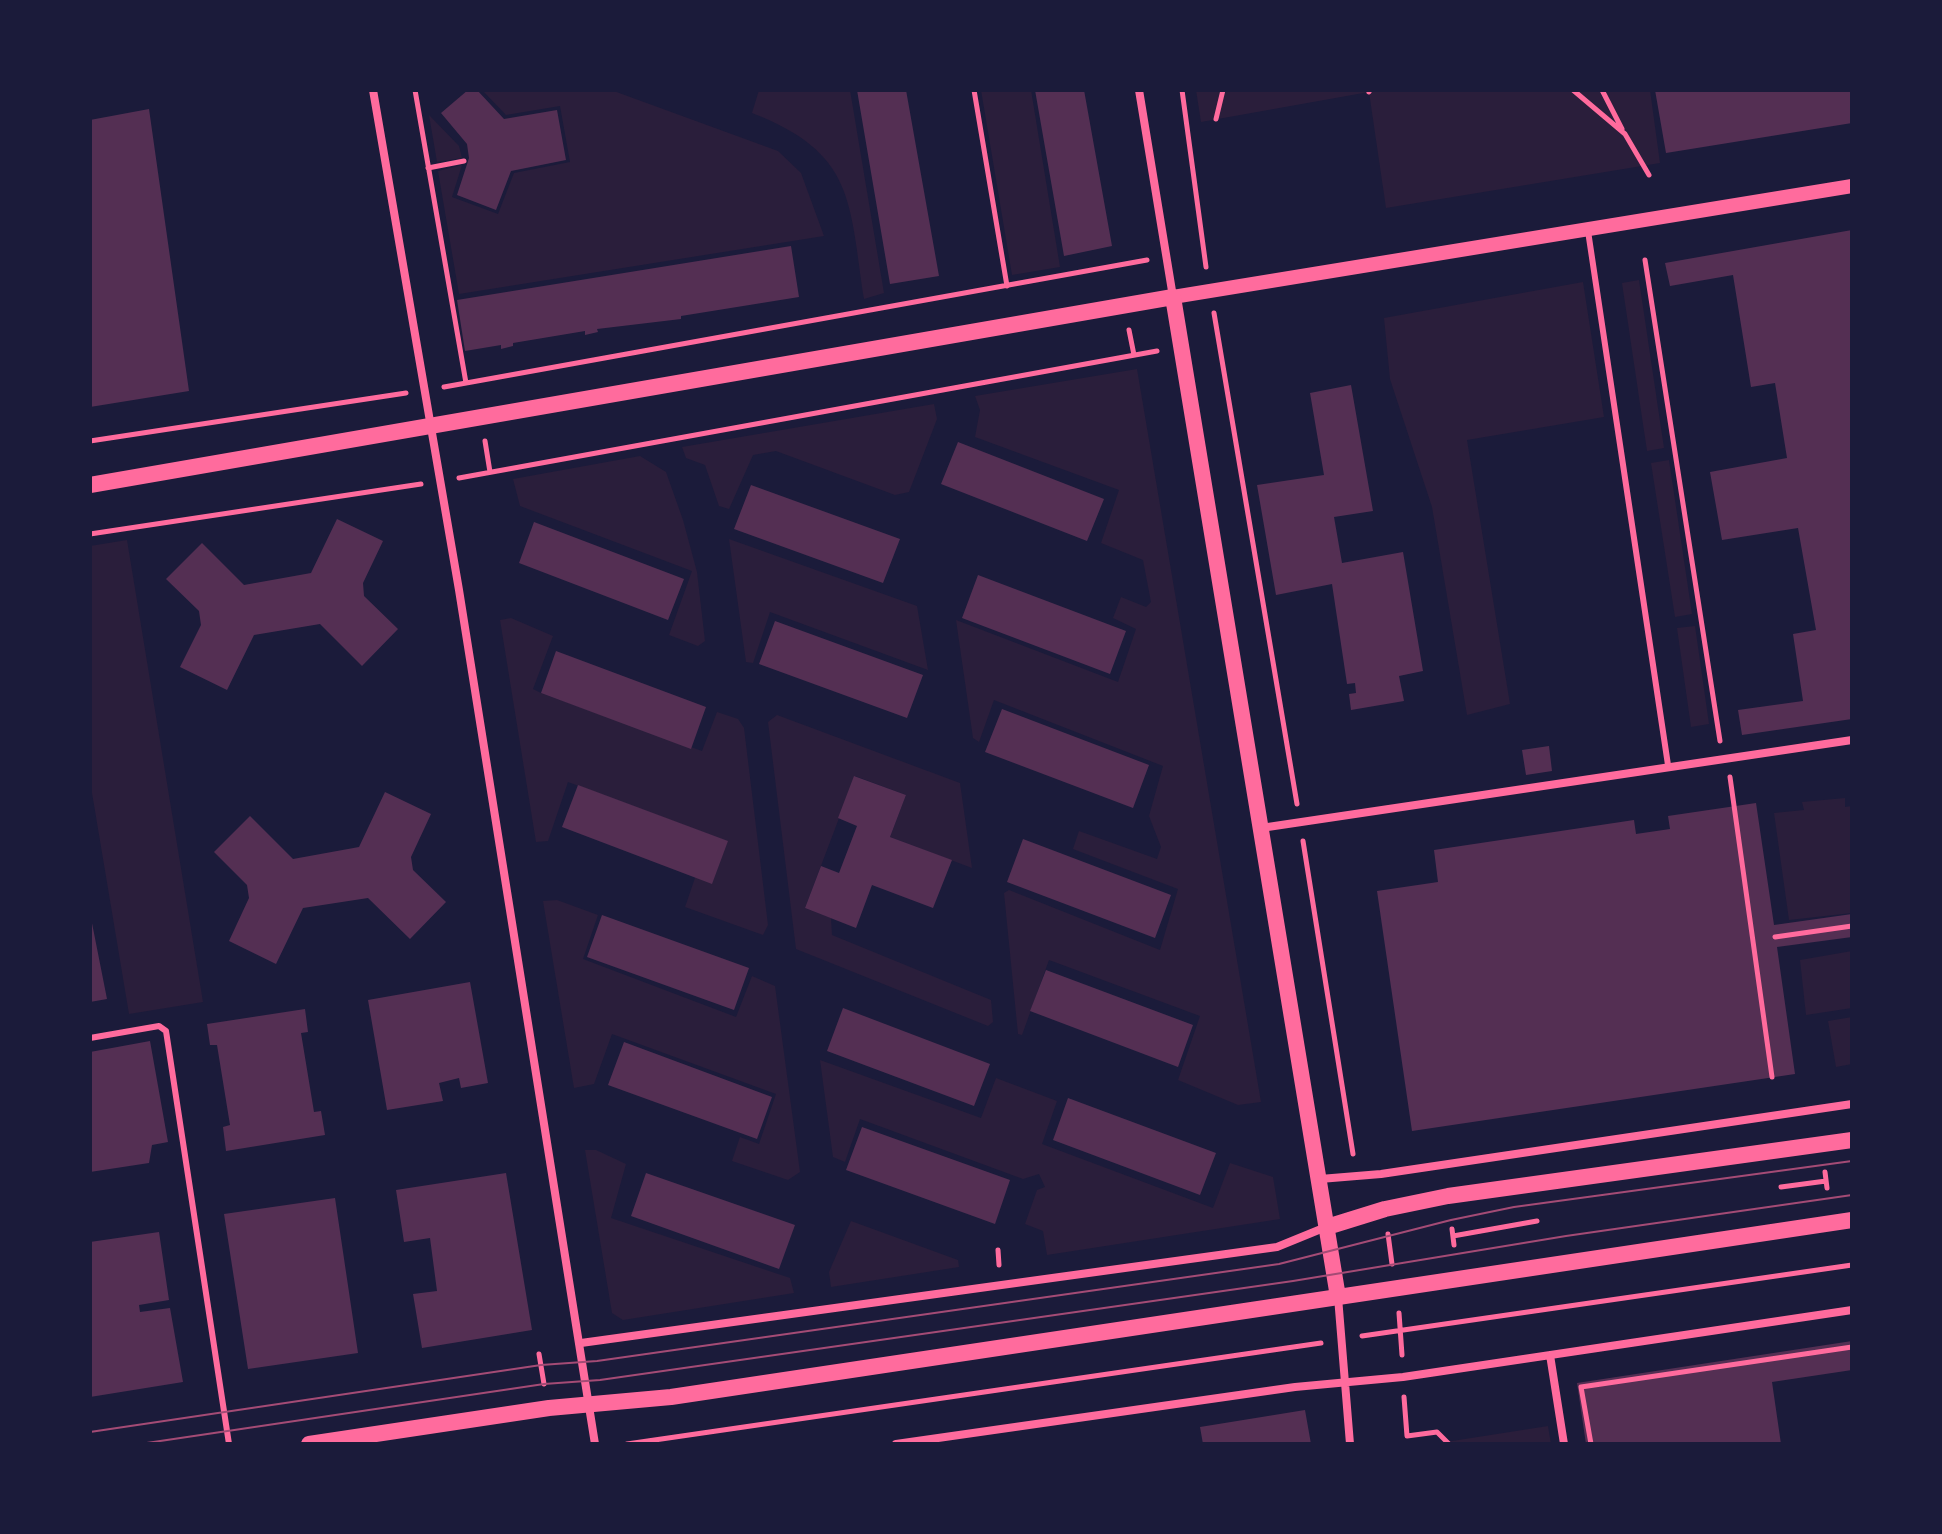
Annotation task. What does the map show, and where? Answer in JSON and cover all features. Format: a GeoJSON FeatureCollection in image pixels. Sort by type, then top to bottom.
{"type":"FeatureCollection","features":[{"type":"Feature","properties":{"kind":"main road"},"geometry":{"type":"LineString","coordinates":[[90,485],[1173,297],[1338,1297]]}},
{"type":"Feature","properties":{"kind":"main road"},"geometry":{"type":"LineString","coordinates":[[1327,1227],[1385,1209],[1448,1196],[1852,1140]]}},
{"type":"Feature","properties":{"kind":"main road"},"geometry":{"type":"LineString","coordinates":[[309,1444],[549,1408],[671,1397],[1852,1220]]}},
{"type":"Feature","properties":{"kind":"street"},"geometry":{"type":"LineString","coordinates":[[373,90],[581,1343],[595,1444]]}},
{"type":"Feature","properties":{"kind":"street"},"geometry":{"type":"LineString","coordinates":[[1139,90],[1173,297],[1852,186]]}},
{"type":"Feature","properties":{"kind":"street"},"geometry":{"type":"LineString","coordinates":[[1261,828],[1852,740]]}},
{"type":"Feature","properties":{"kind":"street"},"geometry":{"type":"LineString","coordinates":[[1320,1179],[1381,1174],[1852,1104]]}},
{"type":"Feature","properties":{"kind":"street"},"geometry":{"type":"LineString","coordinates":[[581,1343],[1277,1247],[1309,1237],[1327,1227]]}},
{"type":"Feature","properties":{"kind":"street"},"geometry":{"type":"LineString","coordinates":[[1338,1297],[1350,1444]]}},
{"type":"Feature","properties":{"kind":"street"},"geometry":{"type":"LineString","coordinates":[[896,1444],[1344,1381],[1403,1377],[1852,1310]]}},
{"type":"Feature","properties":{"kind":"street"},"geometry":{"type":"LineString","coordinates":[[1550,1355],[1564,1444]]}},
{"type":"Feature","properties":{"kind":"lane"},"geometry":{"type":"LineString","coordinates":[[1587,229],[1668,765]]}},
{"type":"Feature","properties":{"kind":"lane"},"geometry":{"type":"LineString","coordinates":[[90,1038],[159,1026],[166,1031],[229,1444]]}},
{"type":"Feature","properties":{"kind":"path"},"geometry":{"type":"LineString","coordinates":[[415,90],[466,383]]}},
{"type":"Feature","properties":{"kind":"path"},"geometry":{"type":"LineString","coordinates":[[974,90],[1007,286]]}},
{"type":"Feature","properties":{"kind":"path"},"geometry":{"type":"LineString","coordinates":[[1182,90],[1203,250]]}},
{"type":"Feature","properties":{"kind":"path"},"geometry":{"type":"LineString","coordinates":[[1216,119],[1223,90]]}},
{"type":"Feature","properties":{"kind":"path"},"geometry":{"type":"LineString","coordinates":[[1573,90],[1625,134]]}},
{"type":"Feature","properties":{"kind":"path"},"geometry":{"type":"LineString","coordinates":[[1602,90],[1649,175]]}},
{"type":"Feature","properties":{"kind":"path"},"geometry":{"type":"LineString","coordinates":[[428,168],[464,161]]}},
{"type":"Feature","properties":{"kind":"path"},"geometry":{"type":"LineString","coordinates":[[1645,260],[1721,746],[1728,758],[1772,1077]]}},
{"type":"Feature","properties":{"kind":"path"},"geometry":{"type":"LineString","coordinates":[[90,441],[423,391],[1127,264]]}},
{"type":"Feature","properties":{"kind":"path"},"geometry":{"type":"LineString","coordinates":[[1219,340],[1352,1154],[1365,1154]]}},
{"type":"Feature","properties":{"kind":"path"},"geometry":{"type":"LineString","coordinates":[[90,534],[438,481],[1147,353]]}},
{"type":"Feature","properties":{"kind":"path"},"geometry":{"type":"LineString","coordinates":[[1775,937],[1852,926]]}},
{"type":"Feature","properties":{"kind":"path"},"geometry":{"type":"LineString","coordinates":[[1825,1172],[1827,1188]]}},
{"type":"Feature","properties":{"kind":"path"},"geometry":{"type":"LineString","coordinates":[[1781,1187],[1826,1181]]}},
{"type":"Feature","properties":{"kind":"path"},"geometry":{"type":"LineString","coordinates":[[1454,1245],[1452,1232],[1537,1221]]}},
{"type":"Feature","properties":{"kind":"path"},"geometry":{"type":"LineString","coordinates":[[1380,1333],[1852,1265]]}},
{"type":"Feature","properties":{"kind":"path"},"geometry":{"type":"LineString","coordinates":[[1399,1310],[1402,1330]]}},
{"type":"Feature","properties":{"kind":"path"},"geometry":{"type":"LineString","coordinates":[[627,1444],[1303,1346]]}},
{"type":"Feature","properties":{"kind":"path"},"geometry":{"type":"LineString","coordinates":[[1591,1444],[1581,1387],[1852,1347]]}},
{"type":"Feature","properties":{"kind":"shaded area"},"geometry":{"type":"Polygon","coordinates":[[[482,90],[611,90],[778,151],[801,173],[824,236],[459,294],[438,171],[462,165],[452,197],[498,214],[514,173],[570,162],[560,106],[506,115],[482,90]]]}},
{"type":"Feature","properties":{"kind":"shaded area"},"geometry":{"type":"Polygon","coordinates":[[[759,90],[850,90],[884,293],[864,299],[849,208],[841,184],[829,164],[811,145],[786,128],[752,113],[759,90]]]}},
{"type":"Feature","properties":{"kind":"shaded area"},"geometry":{"type":"Polygon","coordinates":[[[981,90],[1031,90],[1060,267],[1012,275],[981,90]]]}},
{"type":"Feature","properties":{"kind":"shaded area"},"geometry":{"type":"Polygon","coordinates":[[[1196,90],[1650,90],[1660,163],[1386,208],[1369,92],[1201,122],[1196,90]]]}},
{"type":"Feature","properties":{"kind":"shaded area"},"geometry":{"type":"Polygon","coordinates":[[[429,115],[459,146],[462,158],[437,162],[429,115]]]}},
{"type":"Feature","properties":{"kind":"shaded area"},"geometry":{"type":"Polygon","coordinates":[[[1639,280],[1664,448],[1647,451],[1622,283],[1639,280]]]}},
{"type":"Feature","properties":{"kind":"shaded area"},"geometry":{"type":"Polygon","coordinates":[[[1583,282],[1604,417],[1467,440],[1510,704],[1467,715],[1432,507],[1390,379],[1384,318],[1583,282]]]}},
{"type":"Feature","properties":{"kind":"shaded area"},"geometry":{"type":"Polygon","coordinates":[[[1137,369],[1261,1102],[1238,1105],[1178,1080],[1200,1016],[1049,960],[1022,1035],[1018,1034],[1004,893],[1009,890],[1160,950],[1178,889],[1073,849],[1079,831],[1157,859],[1161,847],[1149,816],[1163,766],[994,700],[979,742],[973,738],[956,620],[1118,682],[1136,629],[1113,618],[1121,597],[1146,607],[1151,602],[1143,560],[1101,543],[1119,490],[975,437],[980,410],[975,396],[1137,369]]]}},
{"type":"Feature","properties":{"kind":"shaded area"},"geometry":{"type":"Polygon","coordinates":[[[934,404],[937,419],[909,492],[895,495],[776,451],[753,455],[729,509],[719,506],[705,465],[686,458],[682,447],[934,404]]]}},
{"type":"Feature","properties":{"kind":"shaded area"},"geometry":{"type":"Polygon","coordinates":[[[640,456],[666,472],[683,520],[697,572],[705,641],[698,646],[669,635],[692,571],[520,506],[513,479],[640,456]]]}},
{"type":"Feature","properties":{"kind":"shaded area"},"geometry":{"type":"Polygon","coordinates":[[[1669,460],[1692,614],[1675,617],[1651,463],[1669,460]]]}},
{"type":"Feature","properties":{"kind":"shaded area"},"geometry":{"type":"Polygon","coordinates":[[[729,539],[917,606],[928,670],[770,612],[753,663],[746,662],[729,539]]]}},
{"type":"Feature","properties":{"kind":"shaded area"},"geometry":{"type":"Polygon","coordinates":[[[127,540],[203,1002],[129,1014],[90,781],[90,546],[127,540]]]}},
{"type":"Feature","properties":{"kind":"shaded area"},"geometry":{"type":"Polygon","coordinates":[[[511,618],[553,636],[533,689],[541,693],[702,751],[717,712],[738,719],[744,728],[768,925],[763,935],[685,907],[695,878],[727,841],[568,782],[548,841],[536,842],[500,620],[511,618]]]}},
{"type":"Feature","properties":{"kind":"shaded area"},"geometry":{"type":"Polygon","coordinates":[[[1695,626],[1709,724],[1691,727],[1677,628],[1695,626]]]}},
{"type":"Feature","properties":{"kind":"shaded area"},"geometry":{"type":"Polygon","coordinates":[[[777,715],[960,783],[972,868],[890,837],[906,795],[855,776],[805,908],[831,918],[832,935],[991,1000],[993,1022],[988,1026],[796,949],[768,722],[777,715]]]}},
{"type":"Feature","properties":{"kind":"shaded area"},"geometry":{"type":"Polygon","coordinates":[[[1845,798],[1845,807],[1852,806],[1852,913],[1789,920],[1774,813],[1804,810],[1802,802],[1845,798]]]}},
{"type":"Feature","properties":{"kind":"shaded area"},"geometry":{"type":"Polygon","coordinates":[[[557,900],[598,915],[583,959],[736,1017],[752,976],[775,986],[800,1172],[788,1180],[732,1161],[740,1137],[759,1144],[776,1094],[612,1034],[594,1084],[574,1088],[543,901],[557,900]]]}},
{"type":"Feature","properties":{"kind":"shaded area"},"geometry":{"type":"Polygon","coordinates":[[[1852,951],[1852,1008],[1806,1015],[1800,960],[1852,951]]]}},
{"type":"Feature","properties":{"kind":"shaded area"},"geometry":{"type":"Polygon","coordinates":[[[1852,1017],[1852,1064],[1836,1067],[1828,1021],[1852,1017]]]}},
{"type":"Feature","properties":{"kind":"shaded area"},"geometry":{"type":"Polygon","coordinates":[[[820,1060],[981,1118],[996,1078],[1057,1101],[1042,1144],[1213,1208],[1230,1163],[1273,1177],[1280,1219],[1047,1255],[1043,1231],[1025,1224],[1037,1190],[1045,1187],[1039,1174],[1023,1179],[860,1119],[845,1162],[833,1157],[820,1060]]]}},
{"type":"Feature","properties":{"kind":"shaded area"},"geometry":{"type":"Polygon","coordinates":[[[585,1150],[596,1150],[626,1164],[611,1218],[790,1278],[794,1293],[623,1320],[612,1313],[585,1150]]]}},
{"type":"Feature","properties":{"kind":"shaded area"},"geometry":{"type":"Polygon","coordinates":[[[851,1221],[958,1260],[959,1267],[831,1287],[829,1272],[851,1221]]]}},
{"type":"Feature","properties":{"kind":"shaded area"},"geometry":{"type":"Polygon","coordinates":[[[1548,1426],[1551,1444],[1433,1444],[1548,1426]]]}},
{"type":"Feature","properties":{"kind":"building"},"geometry":{"type":"Polygon","coordinates":[[[468,90],[477,90],[504,119],[557,110],[566,160],[511,171],[496,210],[457,195],[469,158],[467,144],[441,113],[468,90]]]}},
{"type":"Feature","properties":{"kind":"building"},"geometry":{"type":"Polygon","coordinates":[[[857,90],[906,90],[939,276],[890,284],[857,90]]]}},
{"type":"Feature","properties":{"kind":"building"},"geometry":{"type":"Polygon","coordinates":[[[1035,90],[1084,90],[1112,246],[1064,256],[1035,90]]]}},
{"type":"Feature","properties":{"kind":"building"},"geometry":{"type":"Polygon","coordinates":[[[1655,90],[1852,90],[1852,123],[1666,153],[1655,90]]]}},
{"type":"Feature","properties":{"kind":"building"},"geometry":{"type":"Polygon","coordinates":[[[149,109],[189,391],[90,407],[90,120],[149,109]]]}},
{"type":"Feature","properties":{"kind":"building"},"geometry":{"type":"Polygon","coordinates":[[[1852,230],[1852,719],[1742,735],[1738,710],[1803,701],[1793,634],[1816,630],[1798,528],[1722,540],[1710,472],[1787,458],[1775,383],[1751,387],[1733,275],[1670,286],[1665,263],[1852,230]]]}},
{"type":"Feature","properties":{"kind":"building"},"geometry":{"type":"Polygon","coordinates":[[[791,246],[799,297],[681,316],[681,319],[597,329],[598,332],[585,335],[585,331],[513,343],[513,346],[501,349],[501,345],[465,351],[457,300],[791,246]]]}},
{"type":"Feature","properties":{"kind":"building"},"geometry":{"type":"Polygon","coordinates":[[[1351,385],[1373,511],[1334,517],[1342,563],[1403,552],[1423,671],[1399,676],[1404,701],[1351,710],[1349,694],[1356,693],[1355,683],[1347,684],[1332,584],[1276,595],[1257,485],[1324,475],[1310,393],[1351,385]]]}},
{"type":"Feature","properties":{"kind":"building"},"geometry":{"type":"Polygon","coordinates":[[[958,442],[1104,499],[1087,541],[941,484],[958,442]]]}},
{"type":"Feature","properties":{"kind":"building"},"geometry":{"type":"Polygon","coordinates":[[[751,485],[900,539],[883,583],[734,529],[751,485]]]}},
{"type":"Feature","properties":{"kind":"building"},"geometry":{"type":"Polygon","coordinates":[[[337,519],[383,541],[363,583],[364,596],[398,629],[362,666],[320,624],[254,635],[227,690],[180,667],[201,625],[199,611],[166,579],[202,543],[244,585],[311,573],[337,519]]]}},
{"type":"Feature","properties":{"kind":"building"},"geometry":{"type":"Polygon","coordinates":[[[534,522],[684,579],[668,620],[519,563],[534,522]]]}},
{"type":"Feature","properties":{"kind":"building"},"geometry":{"type":"Polygon","coordinates":[[[978,575],[1126,631],[1110,674],[962,618],[978,575]]]}},
{"type":"Feature","properties":{"kind":"building"},"geometry":{"type":"Polygon","coordinates":[[[775,621],[923,675],[907,718],[759,664],[775,621]]]}},
{"type":"Feature","properties":{"kind":"building"},"geometry":{"type":"Polygon","coordinates":[[[556,651],[706,707],[691,749],[541,693],[556,651]]]}},
{"type":"Feature","properties":{"kind":"building"},"geometry":{"type":"Polygon","coordinates":[[[1002,709],[1149,765],[1133,808],[985,752],[1002,709]]]}},
{"type":"Feature","properties":{"kind":"building"},"geometry":{"type":"Polygon","coordinates":[[[1549,746],[1552,771],[1526,775],[1522,750],[1549,746]]]}},
{"type":"Feature","properties":{"kind":"building"},"geometry":{"type":"Polygon","coordinates":[[[854,776],[906,795],[890,837],[952,860],[933,908],[872,885],[856,928],[805,908],[821,866],[839,873],[857,826],[838,818],[854,776]]]}},
{"type":"Feature","properties":{"kind":"building"},"geometry":{"type":"Polygon","coordinates":[[[578,785],[728,841],[712,884],[562,827],[578,785]]]}},
{"type":"Feature","properties":{"kind":"building"},"geometry":{"type":"Polygon","coordinates":[[[385,792],[431,814],[411,857],[413,870],[446,902],[410,939],[368,898],[303,908],[276,964],[229,941],[249,898],[247,885],[214,852],[250,816],[293,859],[359,847],[385,792]]]}},
{"type":"Feature","properties":{"kind":"building"},"geometry":{"type":"Polygon","coordinates":[[[1756,803],[1774,925],[1852,914],[1852,937],[1777,947],[1795,1074],[1412,1131],[1377,891],[1438,882],[1434,850],[1634,820],[1636,834],[1670,829],[1668,816],[1756,803]]]}},
{"type":"Feature","properties":{"kind":"building"},"geometry":{"type":"Polygon","coordinates":[[[1023,839],[1171,895],[1155,938],[1007,882],[1023,839]]]}},
{"type":"Feature","properties":{"kind":"building"},"geometry":{"type":"Polygon","coordinates":[[[90,913],[107,999],[90,1002],[90,913]]]}},
{"type":"Feature","properties":{"kind":"building"},"geometry":{"type":"Polygon","coordinates":[[[602,915],[749,968],[734,1010],[587,957],[602,915]]]}},
{"type":"Feature","properties":{"kind":"building"},"geometry":{"type":"Polygon","coordinates":[[[1046,970],[1193,1025],[1178,1067],[1030,1011],[1046,970]]]}},
{"type":"Feature","properties":{"kind":"building"},"geometry":{"type":"Polygon","coordinates":[[[470,982],[488,1083],[461,1088],[459,1078],[439,1083],[443,1101],[387,1110],[368,1000],[470,982]]]}},
{"type":"Feature","properties":{"kind":"building"},"geometry":{"type":"Polygon","coordinates":[[[843,1008],[990,1064],[974,1106],[827,1051],[843,1008]]]}},
{"type":"Feature","properties":{"kind":"building"},"geometry":{"type":"Polygon","coordinates":[[[305,1009],[308,1032],[301,1033],[314,1112],[321,1111],[325,1135],[226,1151],[223,1127],[230,1125],[217,1045],[210,1045],[207,1024],[305,1009]]]}},
{"type":"Feature","properties":{"kind":"building"},"geometry":{"type":"Polygon","coordinates":[[[150,1041],[168,1142],[152,1145],[149,1163],[90,1172],[90,1052],[150,1041]]]}},
{"type":"Feature","properties":{"kind":"building"},"geometry":{"type":"Polygon","coordinates":[[[624,1042],[772,1097],[757,1139],[608,1085],[624,1042]]]}},
{"type":"Feature","properties":{"kind":"building"},"geometry":{"type":"Polygon","coordinates":[[[1068,1098],[1216,1153],[1200,1195],[1053,1140],[1068,1098]]]}},
{"type":"Feature","properties":{"kind":"building"},"geometry":{"type":"Polygon","coordinates":[[[862,1127],[1010,1180],[995,1224],[846,1170],[862,1127]]]}},
{"type":"Feature","properties":{"kind":"building"},"geometry":{"type":"Polygon","coordinates":[[[506,1173],[532,1330],[422,1348],[413,1294],[437,1291],[430,1238],[404,1242],[396,1190],[506,1173]]]}},
{"type":"Feature","properties":{"kind":"building"},"geometry":{"type":"Polygon","coordinates":[[[646,1173],[795,1225],[779,1269],[631,1216],[646,1173]]]}},
{"type":"Feature","properties":{"kind":"building"},"geometry":{"type":"Polygon","coordinates":[[[335,1198],[358,1353],[248,1369],[224,1214],[335,1198]]]}},
{"type":"Feature","properties":{"kind":"building"},"geometry":{"type":"Polygon","coordinates":[[[159,1232],[169,1300],[139,1305],[140,1312],[170,1308],[183,1382],[90,1397],[90,1242],[159,1232]]]}},
{"type":"Feature","properties":{"kind":"building"},"geometry":{"type":"Polygon","coordinates":[[[1852,1341],[1852,1370],[1772,1382],[1781,1444],[1586,1444],[1577,1383],[1852,1341]]]}},
{"type":"Feature","properties":{"kind":"building"},"geometry":{"type":"Polygon","coordinates":[[[1305,1410],[1311,1444],[1203,1444],[1200,1427],[1305,1410]]]}},
{"type":"Feature","properties":{"kind":"tram line"},"geometry":{"type":"LineString","coordinates":[[90,1432],[541,1365],[597,1361],[1279,1264],[1514,1207],[1852,1161]]}},
{"type":"Feature","properties":{"kind":"tram line"},"geometry":{"type":"LineString","coordinates":[[140,1444],[544,1384],[600,1380],[1293,1281],[1566,1236],[1852,1195]]}}]}
